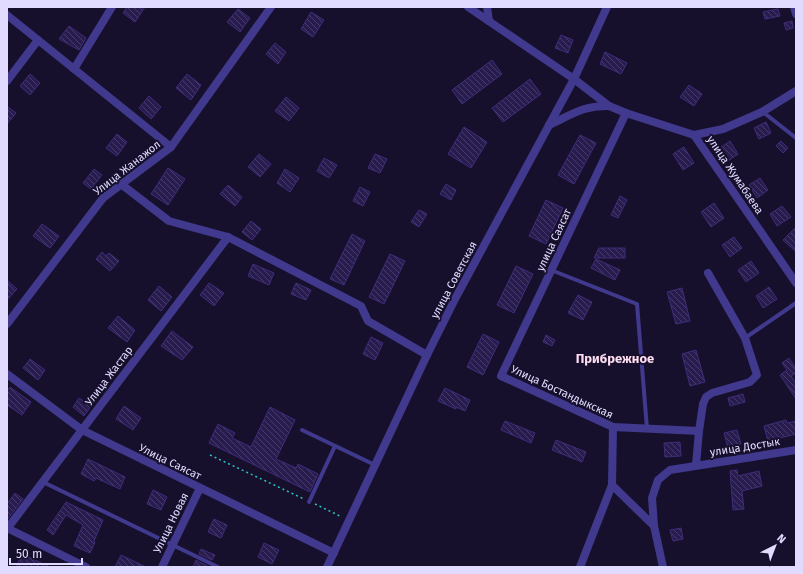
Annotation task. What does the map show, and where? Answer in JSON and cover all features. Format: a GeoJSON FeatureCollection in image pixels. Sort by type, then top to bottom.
{"type":"FeatureCollection","features":[{"type":"Feature","properties":{"kind":"street"},"geometry":{"type":"LineString","coordinates":[[74,69],[112,7]]}},
{"type":"Feature","properties":{"kind":"street","name":"Улица Жанажол"},"geometry":{"type":"LineString","coordinates":[[7,324],[103,198],[171,147],[271,7]]}},
{"type":"Feature","properties":{"kind":"street"},"geometry":{"type":"LineString","coordinates":[[468,7],[609,106]]}},
{"type":"Feature","properties":{"kind":"street"},"geometry":{"type":"LineString","coordinates":[[487,7],[489,21]]}},
{"type":"Feature","properties":{"kind":"street","name":"улица Советская"},"geometry":{"type":"LineString","coordinates":[[327,567],[427,355],[459,292],[574,80],[607,7]]}},
{"type":"Feature","properties":{"kind":"street"},"geometry":{"type":"LineString","coordinates":[[794,7],[796,14]]}},
{"type":"Feature","properties":{"kind":"street"},"geometry":{"type":"LineString","coordinates":[[7,15],[171,147]]}},
{"type":"Feature","properties":{"kind":"street"},"geometry":{"type":"LineString","coordinates":[[7,81],[38,40]]}},
{"type":"Feature","properties":{"kind":"street"},"geometry":{"type":"LineString","coordinates":[[694,135],[723,129],[762,112],[796,91]]}},
{"type":"Feature","properties":{"kind":"street"},"geometry":{"type":"LineString","coordinates":[[549,126],[583,109],[596,105],[609,106]]}},
{"type":"Feature","properties":{"kind":"street","name":"улица Жумабаева"},"geometry":{"type":"LineString","coordinates":[[609,106],[694,135],[796,283]]}},
{"type":"Feature","properties":{"kind":"street","name":"улица Саясат"},"geometry":{"type":"LineString","coordinates":[[501,376],[626,113]]}},
{"type":"Feature","properties":{"kind":"street"},"geometry":{"type":"LineString","coordinates":[[121,184],[169,221],[228,237],[361,306],[368,321],[427,355]]}},
{"type":"Feature","properties":{"kind":"street","name":"Улица Жастар"},"geometry":{"type":"LineString","coordinates":[[7,528],[228,237]]}},
{"type":"Feature","properties":{"kind":"street"},"geometry":{"type":"LineString","coordinates":[[663,567],[654,526],[652,498],[658,480],[670,470],[696,466],[699,431],[703,404],[706,397],[712,393],[750,382],[757,375],[745,338],[708,273]]}},
{"type":"Feature","properties":{"kind":"street","name":"Улица Саясат"},"geometry":{"type":"LineString","coordinates":[[7,374],[82,430],[334,553]]}},
{"type":"Feature","properties":{"kind":"street","name":"Улица Бостандыкская"},"geometry":{"type":"LineString","coordinates":[[501,376],[613,427],[699,431]]}},
{"type":"Feature","properties":{"kind":"street","name":"Улица Бостандыкская"},"geometry":{"type":"LineString","coordinates":[[580,567],[612,485],[613,427]]}},
{"type":"Feature","properties":{"kind":"street","name":"улица Достык"},"geometry":{"type":"LineString","coordinates":[[696,466],[796,450]]}},
{"type":"Feature","properties":{"kind":"street"},"geometry":{"type":"LineString","coordinates":[[612,485],[654,526]]}},
{"type":"Feature","properties":{"kind":"street","name":"Улица Новая"},"geometry":{"type":"LineString","coordinates":[[162,567],[200,488]]}},
{"type":"Feature","properties":{"kind":"street"},"geometry":{"type":"LineString","coordinates":[[7,528],[86,567]]}},
{"type":"Feature","properties":{"kind":"lane"},"geometry":{"type":"LineString","coordinates":[[762,112],[796,138]]}},
{"type":"Feature","properties":{"kind":"lane"},"geometry":{"type":"LineString","coordinates":[[552,270],[637,304],[648,429]]}},
{"type":"Feature","properties":{"kind":"lane"},"geometry":{"type":"LineString","coordinates":[[745,338],[796,303]]}},
{"type":"Feature","properties":{"kind":"lane"},"geometry":{"type":"LineString","coordinates":[[302,430],[375,465]]}},
{"type":"Feature","properties":{"kind":"lane"},"geometry":{"type":"LineString","coordinates":[[309,502],[336,446]]}},
{"type":"Feature","properties":{"kind":"lane"},"geometry":{"type":"LineString","coordinates":[[42,482],[218,567]]}},
{"type":"Feature","properties":{"kind":"path"},"geometry":{"type":"LineString","coordinates":[[210,455],[349,521]]}},
{"type":"Feature","properties":{"kind":"building"},"geometry":{"type":"Polygon","coordinates":[[[127,7],[145,7],[135,22],[123,13],[127,7]]]}},
{"type":"Feature","properties":{"kind":"building"},"geometry":{"type":"Polygon","coordinates":[[[238,9],[250,18],[240,32],[227,22],[238,9]]]}},
{"type":"Feature","properties":{"kind":"building"},"geometry":{"type":"Polygon","coordinates":[[[778,9],[780,16],[765,19],[763,12],[778,9]]]}},
{"type":"Feature","properties":{"kind":"building"},"geometry":{"type":"Polygon","coordinates":[[[311,12],[324,20],[313,37],[301,29],[311,12]]]}},
{"type":"Feature","properties":{"kind":"building"},"geometry":{"type":"Polygon","coordinates":[[[792,21],[793,28],[786,30],[784,23],[792,21]]]}},
{"type":"Feature","properties":{"kind":"building"},"geometry":{"type":"Polygon","coordinates":[[[69,26],[86,38],[79,50],[59,39],[69,26]]]}},
{"type":"Feature","properties":{"kind":"building"},"geometry":{"type":"Polygon","coordinates":[[[561,35],[573,40],[568,53],[555,48],[561,35]]]}},
{"type":"Feature","properties":{"kind":"building"},"geometry":{"type":"Polygon","coordinates":[[[275,43],[286,52],[278,64],[266,54],[275,43]]]}},
{"type":"Feature","properties":{"kind":"building"},"geometry":{"type":"Polygon","coordinates":[[[605,52],[627,63],[621,74],[600,64],[605,52]]]}},
{"type":"Feature","properties":{"kind":"building"},"geometry":{"type":"Polygon","coordinates":[[[492,60],[502,74],[462,104],[452,90],[492,60]]]}},
{"type":"Feature","properties":{"kind":"building"},"geometry":{"type":"Polygon","coordinates":[[[30,74],[40,83],[30,95],[20,86],[30,74]]]}},
{"type":"Feature","properties":{"kind":"building"},"geometry":{"type":"Polygon","coordinates":[[[187,74],[201,85],[191,100],[176,88],[187,74]]]}},
{"type":"Feature","properties":{"kind":"building"},"geometry":{"type":"Polygon","coordinates":[[[530,79],[541,94],[503,122],[492,108],[530,79]]]}},
{"type":"Feature","properties":{"kind":"building"},"geometry":{"type":"Polygon","coordinates":[[[689,85],[702,94],[694,106],[680,97],[689,85]]]}},
{"type":"Feature","properties":{"kind":"building"},"geometry":{"type":"Polygon","coordinates":[[[149,96],[161,107],[151,119],[139,108],[149,96]]]}},
{"type":"Feature","properties":{"kind":"building"},"geometry":{"type":"Polygon","coordinates":[[[286,97],[299,108],[289,121],[275,111],[286,97]]]}},
{"type":"Feature","properties":{"kind":"building"},"geometry":{"type":"Polygon","coordinates":[[[7,106],[16,113],[7,124],[7,106]]]}},
{"type":"Feature","properties":{"kind":"building"},"geometry":{"type":"Polygon","coordinates":[[[766,122],[771,133],[759,139],[754,128],[766,122]]]}},
{"type":"Feature","properties":{"kind":"building"},"geometry":{"type":"Polygon","coordinates":[[[464,127],[487,142],[471,168],[448,154],[464,127]]]}},
{"type":"Feature","properties":{"kind":"building"},"geometry":{"type":"Polygon","coordinates":[[[117,134],[127,142],[117,156],[106,148],[117,134]]]}},
{"type":"Feature","properties":{"kind":"building"},"geometry":{"type":"Polygon","coordinates":[[[580,135],[596,143],[574,184],[558,175],[580,135]]]}},
{"type":"Feature","properties":{"kind":"building"},"geometry":{"type":"Polygon","coordinates":[[[730,141],[738,154],[728,161],[720,148],[730,141]]]}},
{"type":"Feature","properties":{"kind":"building"},"geometry":{"type":"Polygon","coordinates":[[[781,141],[788,148],[783,153],[776,146],[781,141]]]}},
{"type":"Feature","properties":{"kind":"building"},"geometry":{"type":"Polygon","coordinates":[[[684,147],[694,163],[683,170],[673,154],[684,147]]]}},
{"type":"Feature","properties":{"kind":"building"},"geometry":{"type":"Polygon","coordinates":[[[259,154],[271,164],[260,177],[248,167],[259,154]]]}},
{"type":"Feature","properties":{"kind":"building"},"geometry":{"type":"Polygon","coordinates":[[[375,154],[387,159],[380,173],[368,168],[375,154]]]}},
{"type":"Feature","properties":{"kind":"building"},"geometry":{"type":"Polygon","coordinates":[[[324,158],[337,165],[329,178],[317,171],[324,158]]]}},
{"type":"Feature","properties":{"kind":"building"},"geometry":{"type":"Polygon","coordinates":[[[168,168],[185,179],[168,205],[151,194],[168,168]]]}},
{"type":"Feature","properties":{"kind":"building"},"geometry":{"type":"Polygon","coordinates":[[[94,169],[102,175],[91,189],[83,183],[94,169]]]}},
{"type":"Feature","properties":{"kind":"building"},"geometry":{"type":"Polygon","coordinates":[[[285,169],[299,178],[290,192],[277,183],[285,169]]]}},
{"type":"Feature","properties":{"kind":"building"},"geometry":{"type":"Polygon","coordinates":[[[760,178],[768,190],[757,198],[749,185],[760,178]]]}},
{"type":"Feature","properties":{"kind":"building"},"geometry":{"type":"Polygon","coordinates":[[[446,184],[456,190],[451,200],[440,194],[446,184]]]}},
{"type":"Feature","properties":{"kind":"building"},"geometry":{"type":"Polygon","coordinates":[[[228,185],[242,197],[235,206],[220,194],[228,185]]]}},
{"type":"Feature","properties":{"kind":"building"},"geometry":{"type":"Polygon","coordinates":[[[360,187],[370,192],[363,206],[353,201],[360,187]]]}},
{"type":"Feature","properties":{"kind":"building"},"geometry":{"type":"Polygon","coordinates":[[[620,196],[627,200],[618,218],[611,215],[620,196]]]}},
{"type":"Feature","properties":{"kind":"building"},"geometry":{"type":"Polygon","coordinates":[[[546,200],[563,208],[546,244],[529,236],[546,200]]]}},
{"type":"Feature","properties":{"kind":"building"},"geometry":{"type":"Polygon","coordinates":[[[714,203],[724,218],[711,227],[701,212],[714,203]]]}},
{"type":"Feature","properties":{"kind":"building"},"geometry":{"type":"Polygon","coordinates":[[[782,206],[791,217],[777,226],[770,214],[782,206]]]}},
{"type":"Feature","properties":{"kind":"building"},"geometry":{"type":"Polygon","coordinates":[[[419,210],[427,214],[419,227],[411,222],[419,210]]]}},
{"type":"Feature","properties":{"kind":"building"},"geometry":{"type":"Polygon","coordinates":[[[251,221],[261,229],[252,240],[242,232],[251,221]]]}},
{"type":"Feature","properties":{"kind":"building"},"geometry":{"type":"Polygon","coordinates":[[[42,224],[59,236],[50,248],[33,236],[42,224]]]}},
{"type":"Feature","properties":{"kind":"building"},"geometry":{"type":"Polygon","coordinates":[[[796,227],[796,252],[783,240],[796,227]]]}},
{"type":"Feature","properties":{"kind":"building"},"geometry":{"type":"Polygon","coordinates":[[[352,234],[365,241],[344,285],[330,279],[352,234]]]}},
{"type":"Feature","properties":{"kind":"building"},"geometry":{"type":"Polygon","coordinates":[[[734,237],[742,248],[730,257],[722,245],[734,237]]]}},
{"type":"Feature","properties":{"kind":"building"},"geometry":{"type":"Polygon","coordinates":[[[599,248],[625,248],[625,258],[594,258],[599,248]]]}},
{"type":"Feature","properties":{"kind":"building"},"geometry":{"type":"Polygon","coordinates":[[[102,252],[106,256],[109,253],[119,261],[110,271],[96,259],[102,252]]]}},
{"type":"Feature","properties":{"kind":"building"},"geometry":{"type":"Polygon","coordinates":[[[390,254],[405,261],[384,304],[369,297],[390,254]]]}},
{"type":"Feature","properties":{"kind":"building"},"geometry":{"type":"Polygon","coordinates":[[[596,259],[620,270],[615,280],[591,268],[596,259]]]}},
{"type":"Feature","properties":{"kind":"building"},"geometry":{"type":"Polygon","coordinates":[[[751,261],[759,273],[746,282],[738,270],[751,261]]]}},
{"type":"Feature","properties":{"kind":"building"},"geometry":{"type":"Polygon","coordinates":[[[253,264],[274,273],[269,285],[248,276],[253,264]]]}},
{"type":"Feature","properties":{"kind":"building"},"geometry":{"type":"Polygon","coordinates":[[[516,266],[533,274],[514,313],[497,305],[516,266]]]}},
{"type":"Feature","properties":{"kind":"building"},"geometry":{"type":"Polygon","coordinates":[[[7,280],[17,289],[7,300],[7,280]]]}},
{"type":"Feature","properties":{"kind":"building"},"geometry":{"type":"Polygon","coordinates":[[[209,283],[224,293],[214,306],[200,295],[209,283]]]}},
{"type":"Feature","properties":{"kind":"building"},"geometry":{"type":"Polygon","coordinates":[[[296,283],[311,290],[306,300],[291,294],[296,283]]]}},
{"type":"Feature","properties":{"kind":"building"},"geometry":{"type":"Polygon","coordinates":[[[159,286],[172,297],[161,311],[148,300],[159,286]]]}},
{"type":"Feature","properties":{"kind":"building"},"geometry":{"type":"Polygon","coordinates":[[[769,287],[777,299],[763,308],[756,296],[769,287]]]}},
{"type":"Feature","properties":{"kind":"building"},"geometry":{"type":"Polygon","coordinates":[[[682,288],[690,321],[676,324],[667,292],[682,288]]]}},
{"type":"Feature","properties":{"kind":"building"},"geometry":{"type":"Polygon","coordinates":[[[578,295],[592,302],[583,320],[568,313],[578,295]]]}},
{"type":"Feature","properties":{"kind":"building"},"geometry":{"type":"Polygon","coordinates":[[[118,316],[135,330],[127,342],[108,328],[118,316]]]}},
{"type":"Feature","properties":{"kind":"building"},"geometry":{"type":"Polygon","coordinates":[[[172,331],[193,347],[182,360],[161,346],[172,331]]]}},
{"type":"Feature","properties":{"kind":"building"},"geometry":{"type":"Polygon","coordinates":[[[483,334],[499,342],[483,375],[467,367],[483,334]]]}},
{"type":"Feature","properties":{"kind":"building"},"geometry":{"type":"Polygon","coordinates":[[[546,335],[555,340],[552,346],[543,342],[546,335]]]}},
{"type":"Feature","properties":{"kind":"building"},"geometry":{"type":"Polygon","coordinates":[[[371,337],[383,343],[375,360],[363,354],[371,337]]]}},
{"type":"Feature","properties":{"kind":"building"},"geometry":{"type":"Polygon","coordinates":[[[696,350],[705,382],[690,386],[682,354],[696,350]]]}},
{"type":"Feature","properties":{"kind":"building"},"geometry":{"type":"Polygon","coordinates":[[[789,358],[796,369],[796,373],[791,376],[796,383],[796,399],[780,375],[787,370],[782,363],[789,358]]]}},
{"type":"Feature","properties":{"kind":"building"},"geometry":{"type":"Polygon","coordinates":[[[30,359],[45,370],[38,380],[23,368],[30,359]]]}},
{"type":"Feature","properties":{"kind":"building"},"geometry":{"type":"Polygon","coordinates":[[[10,387],[31,402],[22,415],[7,405],[7,391],[10,387]]]}},
{"type":"Feature","properties":{"kind":"building"},"geometry":{"type":"Polygon","coordinates":[[[445,388],[470,400],[465,411],[456,407],[456,409],[438,401],[445,388]]]}},
{"type":"Feature","properties":{"kind":"building"},"geometry":{"type":"Polygon","coordinates":[[[743,394],[745,402],[730,406],[728,398],[743,394]]]}},
{"type":"Feature","properties":{"kind":"building"},"geometry":{"type":"Polygon","coordinates":[[[79,398],[91,406],[84,416],[73,407],[79,398]]]}},
{"type":"Feature","properties":{"kind":"building"},"geometry":{"type":"Polygon","coordinates":[[[124,406],[141,418],[133,430],[116,419],[124,406]]]}},
{"type":"Feature","properties":{"kind":"building"},"geometry":{"type":"Polygon","coordinates":[[[270,407],[295,420],[276,459],[296,468],[298,464],[318,474],[310,492],[209,443],[218,424],[235,433],[232,438],[251,447],[270,407]]]}},
{"type":"Feature","properties":{"kind":"building"},"geometry":{"type":"Polygon","coordinates":[[[786,420],[787,423],[796,421],[796,434],[768,441],[764,426],[786,420]]]}},
{"type":"Feature","properties":{"kind":"building"},"geometry":{"type":"Polygon","coordinates":[[[505,421],[535,433],[531,443],[501,430],[505,421]]]}},
{"type":"Feature","properties":{"kind":"building"},"geometry":{"type":"Polygon","coordinates":[[[737,430],[741,444],[728,448],[724,433],[737,430]]]}},
{"type":"Feature","properties":{"kind":"building"},"geometry":{"type":"Polygon","coordinates":[[[556,440],[586,452],[582,462],[552,450],[556,440]]]}},
{"type":"Feature","properties":{"kind":"building"},"geometry":{"type":"Polygon","coordinates":[[[680,442],[681,456],[665,457],[664,443],[680,442]]]}},
{"type":"Feature","properties":{"kind":"building"},"geometry":{"type":"Polygon","coordinates":[[[88,459],[125,477],[120,489],[96,478],[94,481],[81,474],[88,459]]]}},
{"type":"Feature","properties":{"kind":"building"},"geometry":{"type":"Polygon","coordinates":[[[737,470],[738,476],[759,471],[762,486],[742,491],[744,509],[733,510],[730,471],[737,470]]]}},
{"type":"Feature","properties":{"kind":"building"},"geometry":{"type":"Polygon","coordinates":[[[153,490],[167,497],[161,510],[147,504],[153,490]]]}},
{"type":"Feature","properties":{"kind":"building"},"geometry":{"type":"Polygon","coordinates":[[[15,493],[23,499],[7,520],[7,504],[15,493]]]}},
{"type":"Feature","properties":{"kind":"building"},"geometry":{"type":"Polygon","coordinates":[[[66,502],[103,520],[90,553],[74,546],[83,525],[66,515],[53,535],[47,530],[66,502]]]}},
{"type":"Feature","properties":{"kind":"building"},"geometry":{"type":"Polygon","coordinates":[[[214,519],[227,525],[221,538],[208,532],[214,519]]]}},
{"type":"Feature","properties":{"kind":"building"},"geometry":{"type":"Polygon","coordinates":[[[681,528],[683,539],[673,541],[670,530],[681,528]]]}},
{"type":"Feature","properties":{"kind":"building"},"geometry":{"type":"Polygon","coordinates":[[[264,543],[279,550],[272,564],[258,557],[264,543]]]}},
{"type":"Feature","properties":{"kind":"building"},"geometry":{"type":"Polygon","coordinates":[[[201,549],[215,555],[212,560],[199,554],[201,549]]]}},
{"type":"Feature","properties":{"kind":"building"},"geometry":{"type":"Polygon","coordinates":[[[22,554],[50,567],[16,567],[22,554]]]}},
{"type":"Feature","properties":{"kind":"building"},"geometry":{"type":"Polygon","coordinates":[[[121,555],[146,567],[115,567],[121,555]]]}},
{"type":"Feature","properties":{"kind":"building"},"geometry":{"type":"Polygon","coordinates":[[[196,560],[209,567],[193,567],[196,560]]]}},
{"type":"Feature","properties":{"kind":"district","name":"Прибрежное"},"geometry":{"type":"Point","coordinates":[615,358]}}]}
